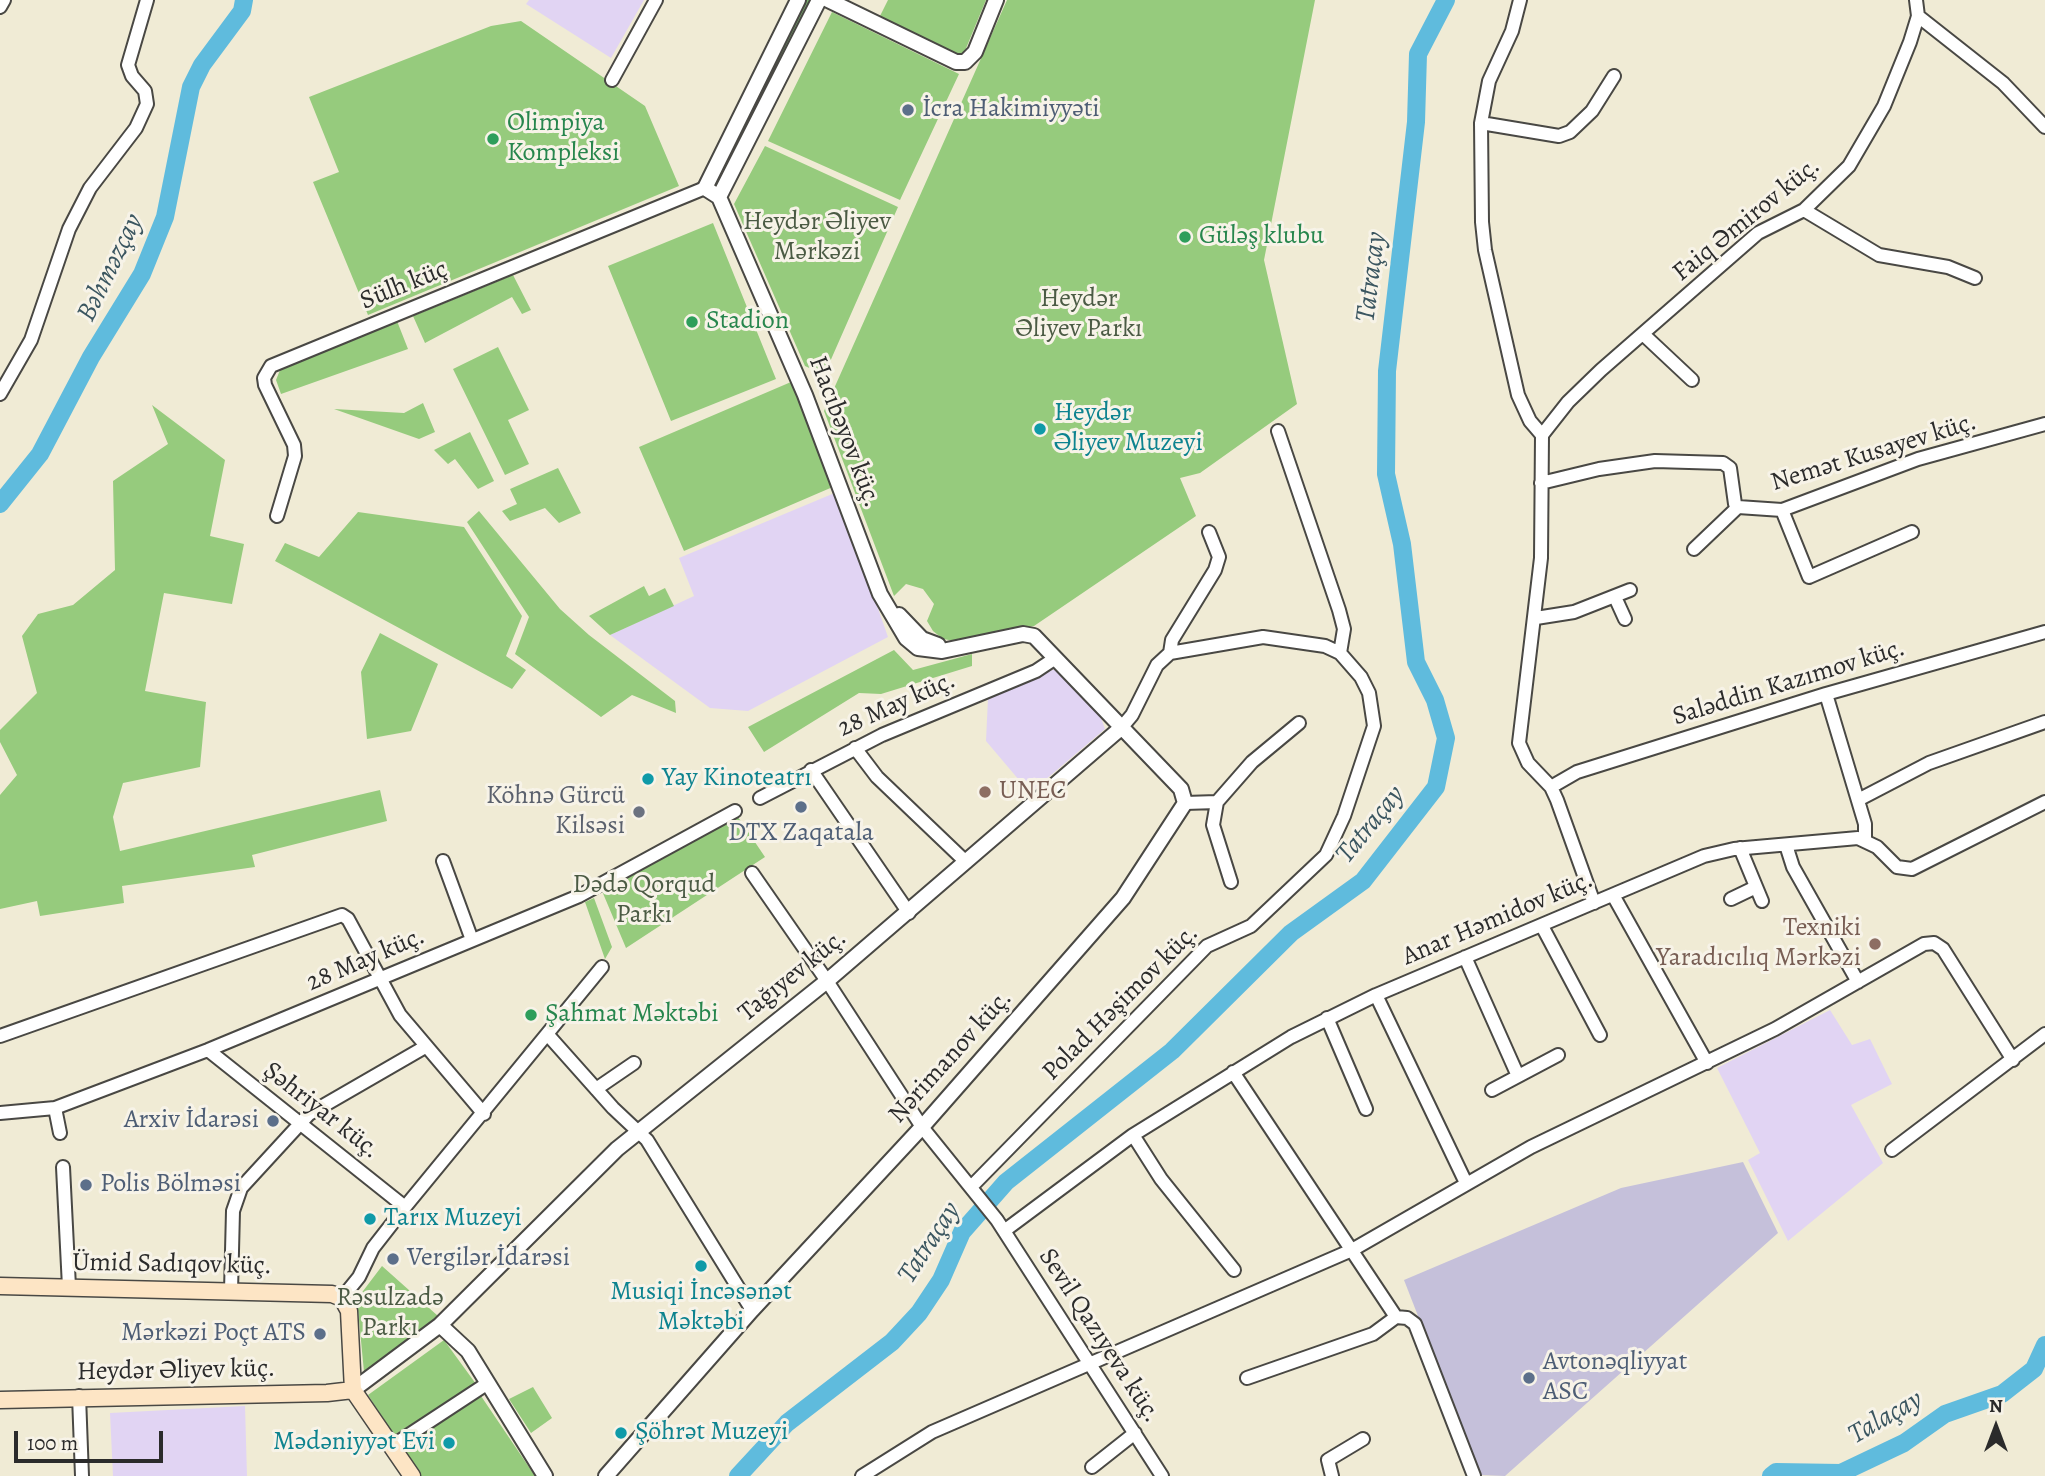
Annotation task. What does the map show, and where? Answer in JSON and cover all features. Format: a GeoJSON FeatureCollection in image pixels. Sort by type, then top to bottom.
{"type":"FeatureCollection","features":[{"type":"Feature","properties":{"kind":"main road","name":"Ümid Sadıqov küç."},"geometry":{"type":"LineString","coordinates":[[0,1286],[318,1292],[342,1298]]}},
{"type":"Feature","properties":{"kind":"main road"},"geometry":{"type":"LineString","coordinates":[[342,1298],[349,1311],[353,1390],[412,1476]]}},
{"type":"Feature","properties":{"kind":"main road","name":"Heydər Əliyev küç."},"geometry":{"type":"LineString","coordinates":[[0,1400],[79,1396],[327,1393],[353,1390]]}},
{"type":"Feature","properties":{"kind":"street"},"geometry":{"type":"LineString","coordinates":[[0,7],[4,0]]}},
{"type":"Feature","properties":{"kind":"street"},"geometry":{"type":"LineString","coordinates":[[0,394],[32,340],[69,229],[90,188],[136,128],[147,104],[145,91],[132,76],[128,65],[147,0]]}},
{"type":"Feature","properties":{"kind":"street"},"geometry":{"type":"LineString","coordinates":[[612,80],[656,0]]}},
{"type":"Feature","properties":{"kind":"street"},"geometry":{"type":"LineString","coordinates":[[798,0],[705,188],[719,197],[819,0]]}},
{"type":"Feature","properties":{"kind":"street"},"geometry":{"type":"LineString","coordinates":[[828,0],[944,59],[965,62],[975,52],[996,0]]}},
{"type":"Feature","properties":{"kind":"street"},"geometry":{"type":"LineString","coordinates":[[1520,0],[1512,32],[1489,81],[1479,146],[1485,250],[1518,395],[1530,421],[1542,435],[1542,530],[1536,618],[1519,743],[1528,763],[1551,787],[1594,903]]}},
{"type":"Feature","properties":{"kind":"street","name":"Faiq Əmirov küç."},"geometry":{"type":"LineString","coordinates":[[1542,435],[1584,386],[1758,233],[1804,210],[1859,153],[1884,106],[1918,16],[1916,0]]}},
{"type":"Feature","properties":{"kind":"street"},"geometry":{"type":"LineString","coordinates":[[1918,16],[2003,83],[2045,127]]}},
{"type":"Feature","properties":{"kind":"street"},"geometry":{"type":"LineString","coordinates":[[1481,123],[1559,136],[1570,132],[1592,111],[1615,76]]}},
{"type":"Feature","properties":{"kind":"street","name":"Sülh küç"},"geometry":{"type":"LineString","coordinates":[[277,516],[295,456],[294,445],[265,385],[264,378],[271,366],[705,188]]}},
{"type":"Feature","properties":{"kind":"street","name":"Hacıbəyov küç."},"geometry":{"type":"LineString","coordinates":[[719,197],[805,395],[880,594],[906,638],[918,648],[935,651],[1029,635],[1039,640],[1054,659]]}},
{"type":"Feature","properties":{"kind":"street"},"geometry":{"type":"LineString","coordinates":[[1804,210],[1879,255],[1948,267],[1975,278]]}},
{"type":"Feature","properties":{"kind":"street"},"geometry":{"type":"LineString","coordinates":[[1644,335],[1692,380]]}},
{"type":"Feature","properties":{"kind":"street","name":"Nemət Kusayev küç."},"geometry":{"type":"LineString","coordinates":[[1541,483],[1599,469],[1655,461],[1723,463],[1730,468],[1735,504],[1738,507],[1782,510],[1919,459],[2045,424]]}},
{"type":"Feature","properties":{"kind":"street"},"geometry":{"type":"LineString","coordinates":[[1121,728],[1132,715],[1157,665],[1170,653],[1263,637],[1325,646],[1340,653],[1344,629],[1339,610],[1278,430]]}},
{"type":"Feature","properties":{"kind":"street"},"geometry":{"type":"LineString","coordinates":[[1694,548],[1738,507]]}},
{"type":"Feature","properties":{"kind":"street"},"geometry":{"type":"LineString","coordinates":[[1782,510],[1809,577],[1912,532]]}},
{"type":"Feature","properties":{"kind":"street"},"geometry":{"type":"LineString","coordinates":[[1170,653],[1172,640],[1215,570],[1219,557],[1209,532]]}},
{"type":"Feature","properties":{"kind":"street"},"geometry":{"type":"LineString","coordinates":[[1536,618],[1574,612],[1630,590]]}},
{"type":"Feature","properties":{"kind":"street"},"geometry":{"type":"LineString","coordinates":[[1615,597],[1625,619]]}},
{"type":"Feature","properties":{"kind":"street","name":"Saləddin Kazımov küç."},"geometry":{"type":"LineString","coordinates":[[1551,787],[1577,772],[1826,694],[2045,632]]}},
{"type":"Feature","properties":{"kind":"street","name":"Polad Həşimov küç."},"geometry":{"type":"LineString","coordinates":[[974,1189],[1207,946],[1251,926],[1326,855],[1344,816],[1374,726],[1365,685],[1340,653]]}},
{"type":"Feature","properties":{"kind":"street"},"geometry":{"type":"LineString","coordinates":[[1054,659],[1181,789],[1185,803],[1217,802]]}},
{"type":"Feature","properties":{"kind":"street","name":"28 May küç."},"geometry":{"type":"LineString","coordinates":[[760,798],[855,748],[1036,671],[1054,659]]}},
{"type":"Feature","properties":{"kind":"street"},"geometry":{"type":"LineString","coordinates":[[1826,694],[1865,824],[1865,840],[1878,847],[1897,867],[1912,869],[2045,802]]}},
{"type":"Feature","properties":{"kind":"street"},"geometry":{"type":"LineString","coordinates":[[1858,800],[1929,763],[2045,722]]}},
{"type":"Feature","properties":{"kind":"street"},"geometry":{"type":"LineString","coordinates":[[1231,882],[1213,825],[1217,802],[1252,762],[1298,723]]}},
{"type":"Feature","properties":{"kind":"street","name":"Tağıyev küç."},"geometry":{"type":"LineString","coordinates":[[353,1390],[440,1325],[531,1231],[638,1131],[909,913],[1121,728]]}},
{"type":"Feature","properties":{"kind":"street"},"geometry":{"type":"LineString","coordinates":[[855,748],[877,777],[966,862]]}},
{"type":"Feature","properties":{"kind":"street"},"geometry":{"type":"LineString","coordinates":[[811,770],[909,913]]}},
{"type":"Feature","properties":{"kind":"street","name":"Nərimanov küç."},"geometry":{"type":"LineString","coordinates":[[606,1476],[752,1310],[922,1128],[1123,898],[1185,803]]}},
{"type":"Feature","properties":{"kind":"street","name":"28 May küç."},"geometry":{"type":"LineString","coordinates":[[0,1114],[55,1108],[208,1051],[586,893],[735,811]]}},
{"type":"Feature","properties":{"kind":"street","name":"Anar Həmidov küç."},"geometry":{"type":"LineString","coordinates":[[1000,1226],[1133,1135],[1233,1072],[1327,1018],[1376,995],[1704,856],[1740,848],[1865,840]]}},
{"type":"Feature","properties":{"kind":"street"},"geometry":{"type":"LineString","coordinates":[[1786,845],[1793,867],[1858,982]]}},
{"type":"Feature","properties":{"kind":"street"},"geometry":{"type":"LineString","coordinates":[[1740,848],[1762,901]]}},
{"type":"Feature","properties":{"kind":"street"},"geometry":{"type":"LineString","coordinates":[[443,861],[472,940]]}},
{"type":"Feature","properties":{"kind":"street"},"geometry":{"type":"LineString","coordinates":[[752,873],[827,981],[922,1128],[974,1189]]}},
{"type":"Feature","properties":{"kind":"street"},"geometry":{"type":"LineString","coordinates":[[1731,899],[1756,887]]}},
{"type":"Feature","properties":{"kind":"street"},"geometry":{"type":"LineString","coordinates":[[1613,895],[1707,1063]]}},
{"type":"Feature","properties":{"kind":"street"},"geometry":{"type":"LineString","coordinates":[[0,1036],[342,915],[348,919],[378,980],[425,1047],[484,1114]]}},
{"type":"Feature","properties":{"kind":"street"},"geometry":{"type":"LineString","coordinates":[[1542,926],[1600,1035]]}},
{"type":"Feature","properties":{"kind":"street"},"geometry":{"type":"LineString","coordinates":[[862,1476],[932,1432],[1090,1366],[1352,1250],[1466,1183],[1775,1029],[1924,944],[1934,943],[1943,949],[2013,1060]]}},
{"type":"Feature","properties":{"kind":"street"},"geometry":{"type":"LineString","coordinates":[[1465,957],[1518,1076]]}},
{"type":"Feature","properties":{"kind":"street"},"geometry":{"type":"LineString","coordinates":[[342,1298],[354,1286],[373,1248],[405,1207],[602,967]]}},
{"type":"Feature","properties":{"kind":"street"},"geometry":{"type":"LineString","coordinates":[[1376,995],[1466,1183]]}},
{"type":"Feature","properties":{"kind":"street"},"geometry":{"type":"LineString","coordinates":[[1327,1018],[1366,1109]]}},
{"type":"Feature","properties":{"kind":"street"},"geometry":{"type":"LineString","coordinates":[[1892,1150],[2045,1034]]}},
{"type":"Feature","properties":{"kind":"street"},"geometry":{"type":"LineString","coordinates":[[548,1035],[655,1152],[752,1310]]}},
{"type":"Feature","properties":{"kind":"street"},"geometry":{"type":"LineString","coordinates":[[231,1291],[235,1198],[300,1123],[323,1105],[425,1047]]}},
{"type":"Feature","properties":{"kind":"street","name":"Şəhriyar küç."},"geometry":{"type":"LineString","coordinates":[[208,1051],[405,1207]]}},
{"type":"Feature","properties":{"kind":"street"},"geometry":{"type":"LineString","coordinates":[[1492,1090],[1558,1055]]}},
{"type":"Feature","properties":{"kind":"street"},"geometry":{"type":"LineString","coordinates":[[597,1089],[634,1063]]}},
{"type":"Feature","properties":{"kind":"street"},"geometry":{"type":"LineString","coordinates":[[1233,1072],[1396,1317]]}},
{"type":"Feature","properties":{"kind":"street"},"geometry":{"type":"LineString","coordinates":[[55,1108],[60,1133]]}},
{"type":"Feature","properties":{"kind":"street"},"geometry":{"type":"LineString","coordinates":[[1133,1135],[1161,1180],[1234,1270]]}},
{"type":"Feature","properties":{"kind":"street"},"geometry":{"type":"LineString","coordinates":[[63,1167],[69,1287]]}},
{"type":"Feature","properties":{"kind":"street","name":"Sevil Qazıyeva küç."},"geometry":{"type":"LineString","coordinates":[[974,1189],[1162,1476]]}},
{"type":"Feature","properties":{"kind":"street"},"geometry":{"type":"LineString","coordinates":[[1247,1378],[1373,1334],[1396,1317],[1407,1318],[1415,1324],[1475,1476]]}},
{"type":"Feature","properties":{"kind":"street"},"geometry":{"type":"LineString","coordinates":[[440,1325],[468,1351],[545,1476]]}},
{"type":"Feature","properties":{"kind":"street"},"geometry":{"type":"LineString","coordinates":[[392,1447],[488,1383]]}},
{"type":"Feature","properties":{"kind":"street"},"geometry":{"type":"LineString","coordinates":[[79,1396],[82,1476]]}},
{"type":"Feature","properties":{"kind":"street"},"geometry":{"type":"LineString","coordinates":[[1092,1467],[1135,1433]]}},
{"type":"Feature","properties":{"kind":"street"},"geometry":{"type":"LineString","coordinates":[[1332,1476],[1328,1460],[1363,1439]]}},
{"type":"Feature","properties":{"kind":"shaded area"},"geometry":{"type":"Polygon","coordinates":[[[529,0],[644,0],[611,58],[526,4],[529,0]]]}},
{"type":"Feature","properties":{"kind":"shaded area"},"geometry":{"type":"Polygon","coordinates":[[[837,492],[888,637],[748,711],[710,708],[610,635],[694,596],[679,558],[837,492]]]}},
{"type":"Feature","properties":{"kind":"shaded area"},"geometry":{"type":"Polygon","coordinates":[[[1055,669],[1100,715],[1105,729],[1030,793],[986,741],[988,698],[1055,669]]]}},
{"type":"Feature","properties":{"kind":"shaded area"},"geometry":{"type":"Polygon","coordinates":[[[1830,1010],[1852,1045],[1870,1039],[1892,1084],[1851,1105],[1883,1163],[1788,1241],[1748,1160],[1760,1153],[1717,1068],[1830,1010]]]}},
{"type":"Feature","properties":{"kind":"shaded area","name":"Avtonəqliyyat ASC"},"geometry":{"type":"Polygon","coordinates":[[[1743,1162],[1778,1233],[1505,1476],[1480,1475],[1404,1280],[1621,1188],[1743,1162]]]}},
{"type":"Feature","properties":{"kind":"shaded area"},"geometry":{"type":"Polygon","coordinates":[[[245,1406],[247,1476],[113,1476],[110,1413],[245,1406]]]}},
{"type":"Feature","properties":{"kind":"green space"},"geometry":{"type":"Polygon","coordinates":[[[804,0],[811,0],[723,176],[716,172],[804,0]]]}},
{"type":"Feature","properties":{"kind":"green space"},"geometry":{"type":"Polygon","coordinates":[[[888,0],[986,0],[962,58],[880,16],[888,0]]]}},
{"type":"Feature","properties":{"kind":"green space","name":"Heydər Əliyev Parkı"},"geometry":{"type":"Polygon","coordinates":[[[1007,0],[1315,0],[1264,260],[1297,404],[1200,473],[1180,478],[1196,516],[1034,626],[955,641],[943,639],[933,631],[927,621],[934,604],[923,589],[906,584],[894,596],[824,411],[1007,0]]]}},
{"type":"Feature","properties":{"kind":"green space"},"geometry":{"type":"Polygon","coordinates":[[[832,12],[959,74],[900,200],[768,141],[832,12]]]}},
{"type":"Feature","properties":{"kind":"green space","name":"Olimpiya Kompleksi"},"geometry":{"type":"Polygon","coordinates":[[[521,21],[645,106],[679,186],[368,315],[313,182],[339,172],[309,97],[491,26],[521,21]]]}},
{"type":"Feature","properties":{"kind":"green space","name":"Heydər Əliyev Mərkəzi"},"geometry":{"type":"Polygon","coordinates":[[[765,146],[898,207],[829,364],[818,372],[805,366],[734,204],[765,146]]]}},
{"type":"Feature","properties":{"kind":"green space","name":"Stadion"},"geometry":{"type":"Polygon","coordinates":[[[713,223],[776,379],[671,421],[608,266],[713,223]]]}},
{"type":"Feature","properties":{"kind":"green space"},"geometry":{"type":"Polygon","coordinates":[[[513,275],[531,310],[522,314],[512,297],[425,343],[413,316],[513,275]]]}},
{"type":"Feature","properties":{"kind":"green space"},"geometry":{"type":"Polygon","coordinates":[[[397,321],[408,349],[281,394],[276,380],[280,370],[397,321]]]}},
{"type":"Feature","properties":{"kind":"green space"},"geometry":{"type":"Polygon","coordinates":[[[498,347],[529,410],[508,420],[529,464],[505,475],[453,369],[498,347]]]}},
{"type":"Feature","properties":{"kind":"green space"},"geometry":{"type":"Polygon","coordinates":[[[791,382],[835,486],[684,551],[639,447],[791,382]]]}},
{"type":"Feature","properties":{"kind":"green space"},"geometry":{"type":"Polygon","coordinates":[[[423,403],[435,432],[419,439],[334,409],[404,413],[423,403]]]}},
{"type":"Feature","properties":{"kind":"green space"},"geometry":{"type":"Polygon","coordinates":[[[152,405],[225,460],[210,536],[244,544],[232,604],[164,593],[145,691],[206,702],[200,767],[123,783],[113,817],[120,851],[380,790],[387,821],[252,855],[255,867],[122,886],[124,903],[40,916],[37,901],[0,909],[0,795],[17,775],[0,742],[0,730],[37,693],[22,636],[38,614],[73,605],[115,570],[113,481],[168,444],[152,405]]]}},
{"type":"Feature","properties":{"kind":"green space"},"geometry":{"type":"Polygon","coordinates":[[[470,432],[494,481],[478,489],[455,459],[448,464],[434,450],[470,432]]]}},
{"type":"Feature","properties":{"kind":"green space"},"geometry":{"type":"Polygon","coordinates":[[[558,468],[581,513],[559,523],[545,508],[510,521],[502,511],[517,504],[510,489],[558,468]]]}},
{"type":"Feature","properties":{"kind":"green space"},"geometry":{"type":"Polygon","coordinates":[[[479,511],[560,609],[589,635],[675,701],[676,713],[632,695],[601,717],[515,654],[529,617],[467,522],[479,511]]]}},
{"type":"Feature","properties":{"kind":"green space"},"geometry":{"type":"Polygon","coordinates":[[[358,512],[464,527],[522,616],[506,656],[526,670],[512,689],[275,561],[285,543],[319,557],[358,512]]]}},
{"type":"Feature","properties":{"kind":"green space"},"geometry":{"type":"Polygon","coordinates":[[[644,586],[649,596],[665,588],[674,606],[610,635],[589,616],[644,586]]]}},
{"type":"Feature","properties":{"kind":"green space"},"geometry":{"type":"Polygon","coordinates":[[[380,633],[438,664],[411,731],[367,739],[361,672],[380,633]]]}},
{"type":"Feature","properties":{"kind":"green space"},"geometry":{"type":"Polygon","coordinates":[[[894,650],[913,670],[972,654],[972,666],[881,694],[859,693],[764,752],[748,727],[894,650]]]}},
{"type":"Feature","properties":{"kind":"green space","name":"Dədə Qorqud Parkı"},"geometry":{"type":"Polygon","coordinates":[[[738,817],[765,857],[626,948],[602,891],[738,817]]]}},
{"type":"Feature","properties":{"kind":"green space"},"geometry":{"type":"Polygon","coordinates":[[[594,898],[612,947],[605,959],[585,902],[594,898]]]}},
{"type":"Feature","properties":{"kind":"green space","name":"Rəsulzadə Parkı"},"geometry":{"type":"Polygon","coordinates":[[[382,1266],[438,1316],[364,1372],[357,1299],[382,1266]]]}},
{"type":"Feature","properties":{"kind":"green space"},"geometry":{"type":"Polygon","coordinates":[[[444,1340],[476,1384],[394,1435],[368,1395],[444,1340]]]}},
{"type":"Feature","properties":{"kind":"green space"},"geometry":{"type":"Polygon","coordinates":[[[533,1387],[552,1418],[531,1433],[509,1399],[533,1387]]]}},
{"type":"Feature","properties":{"kind":"green space"},"geometry":{"type":"Polygon","coordinates":[[[481,1396],[535,1476],[419,1476],[400,1449],[481,1396]]]}},
{"type":"Feature","properties":{"kind":"waterway","name":"Bəhməzçay"},"geometry":{"type":"LineString","coordinates":[[0,504],[40,454],[91,357],[142,274],[165,217],[191,87],[202,65],[242,11],[244,0]]}},
{"type":"Feature","properties":{"kind":"waterway","name":"Tatraçay"},"geometry":{"type":"LineString","coordinates":[[738,1476],[787,1423],[892,1342],[919,1313],[941,1280],[962,1232],[1006,1182],[1172,1051],[1291,933],[1363,881],[1436,787],[1446,738],[1435,700],[1416,662],[1402,544],[1386,474],[1387,371],[1416,122],[1418,54],[1446,0]]}},
{"type":"Feature","properties":{"kind":"waterway","name":"Talaçay"},"geometry":{"type":"LineString","coordinates":[[1771,1476],[1776,1472],[1841,1473],[1904,1443],[1945,1414],[2002,1394],[2034,1369],[2045,1345]]}},
{"type":"Feature","properties":{"kind":"place","name":"İcra Hakimiyyəti"},"geometry":{"type":"Point","coordinates":[908,110]}},
{"type":"Feature","properties":{"kind":"place","name":"Olimpiya Kompleksi"},"geometry":{"type":"Point","coordinates":[493,139]}},
{"type":"Feature","properties":{"kind":"place","name":"Güləş klubu"},"geometry":{"type":"Point","coordinates":[1185,237]}},
{"type":"Feature","properties":{"kind":"place","name":"Stadion"},"geometry":{"type":"Point","coordinates":[692,322]}},
{"type":"Feature","properties":{"kind":"place","name":"Heydər Əliyev Muzeyi"},"geometry":{"type":"Point","coordinates":[1040,429]}},
{"type":"Feature","properties":{"kind":"place","name":"Yay Kinoteatrı"},"geometry":{"type":"Point","coordinates":[648,779]}},
{"type":"Feature","properties":{"kind":"place","name":"UNEC"},"geometry":{"type":"Point","coordinates":[985,792]}},
{"type":"Feature","properties":{"kind":"place","name":"DTX Zaqatala"},"geometry":{"type":"Point","coordinates":[801,807]}},
{"type":"Feature","properties":{"kind":"place","name":"Köhnə Gürcü Kilsəsi"},"geometry":{"type":"Point","coordinates":[639,812]}},
{"type":"Feature","properties":{"kind":"place","name":"Texniki Yaradıcılıq Mərkəzi"},"geometry":{"type":"Point","coordinates":[1875,944]}},
{"type":"Feature","properties":{"kind":"place","name":"Şahmat Məktəbi"},"geometry":{"type":"Point","coordinates":[531,1015]}},
{"type":"Feature","properties":{"kind":"place","name":"Arxiv İdarəsi"},"geometry":{"type":"Point","coordinates":[273,1121]}},
{"type":"Feature","properties":{"kind":"place","name":"Polis Bölməsi"},"geometry":{"type":"Point","coordinates":[86,1185]}},
{"type":"Feature","properties":{"kind":"place","name":"Tarıx Muzeyi"},"geometry":{"type":"Point","coordinates":[370,1219]}},
{"type":"Feature","properties":{"kind":"place","name":"Vergilər İdarəsi"},"geometry":{"type":"Point","coordinates":[393,1259]}},
{"type":"Feature","properties":{"kind":"place","name":"Musiqi İncəsənət Məktəbi"},"geometry":{"type":"Point","coordinates":[701,1266]}},
{"type":"Feature","properties":{"kind":"place","name":"Mərkəzi Poçt ATS"},"geometry":{"type":"Point","coordinates":[320,1334]}},
{"type":"Feature","properties":{"kind":"place","name":"Avtonəqliyyat ASC"},"geometry":{"type":"Point","coordinates":[1529,1378]}},
{"type":"Feature","properties":{"kind":"place","name":"Şöhrət Muzeyi"},"geometry":{"type":"Point","coordinates":[621,1433]}},
{"type":"Feature","properties":{"kind":"place","name":"Mədəniyyət Evi"},"geometry":{"type":"Point","coordinates":[449,1443]}}]}
